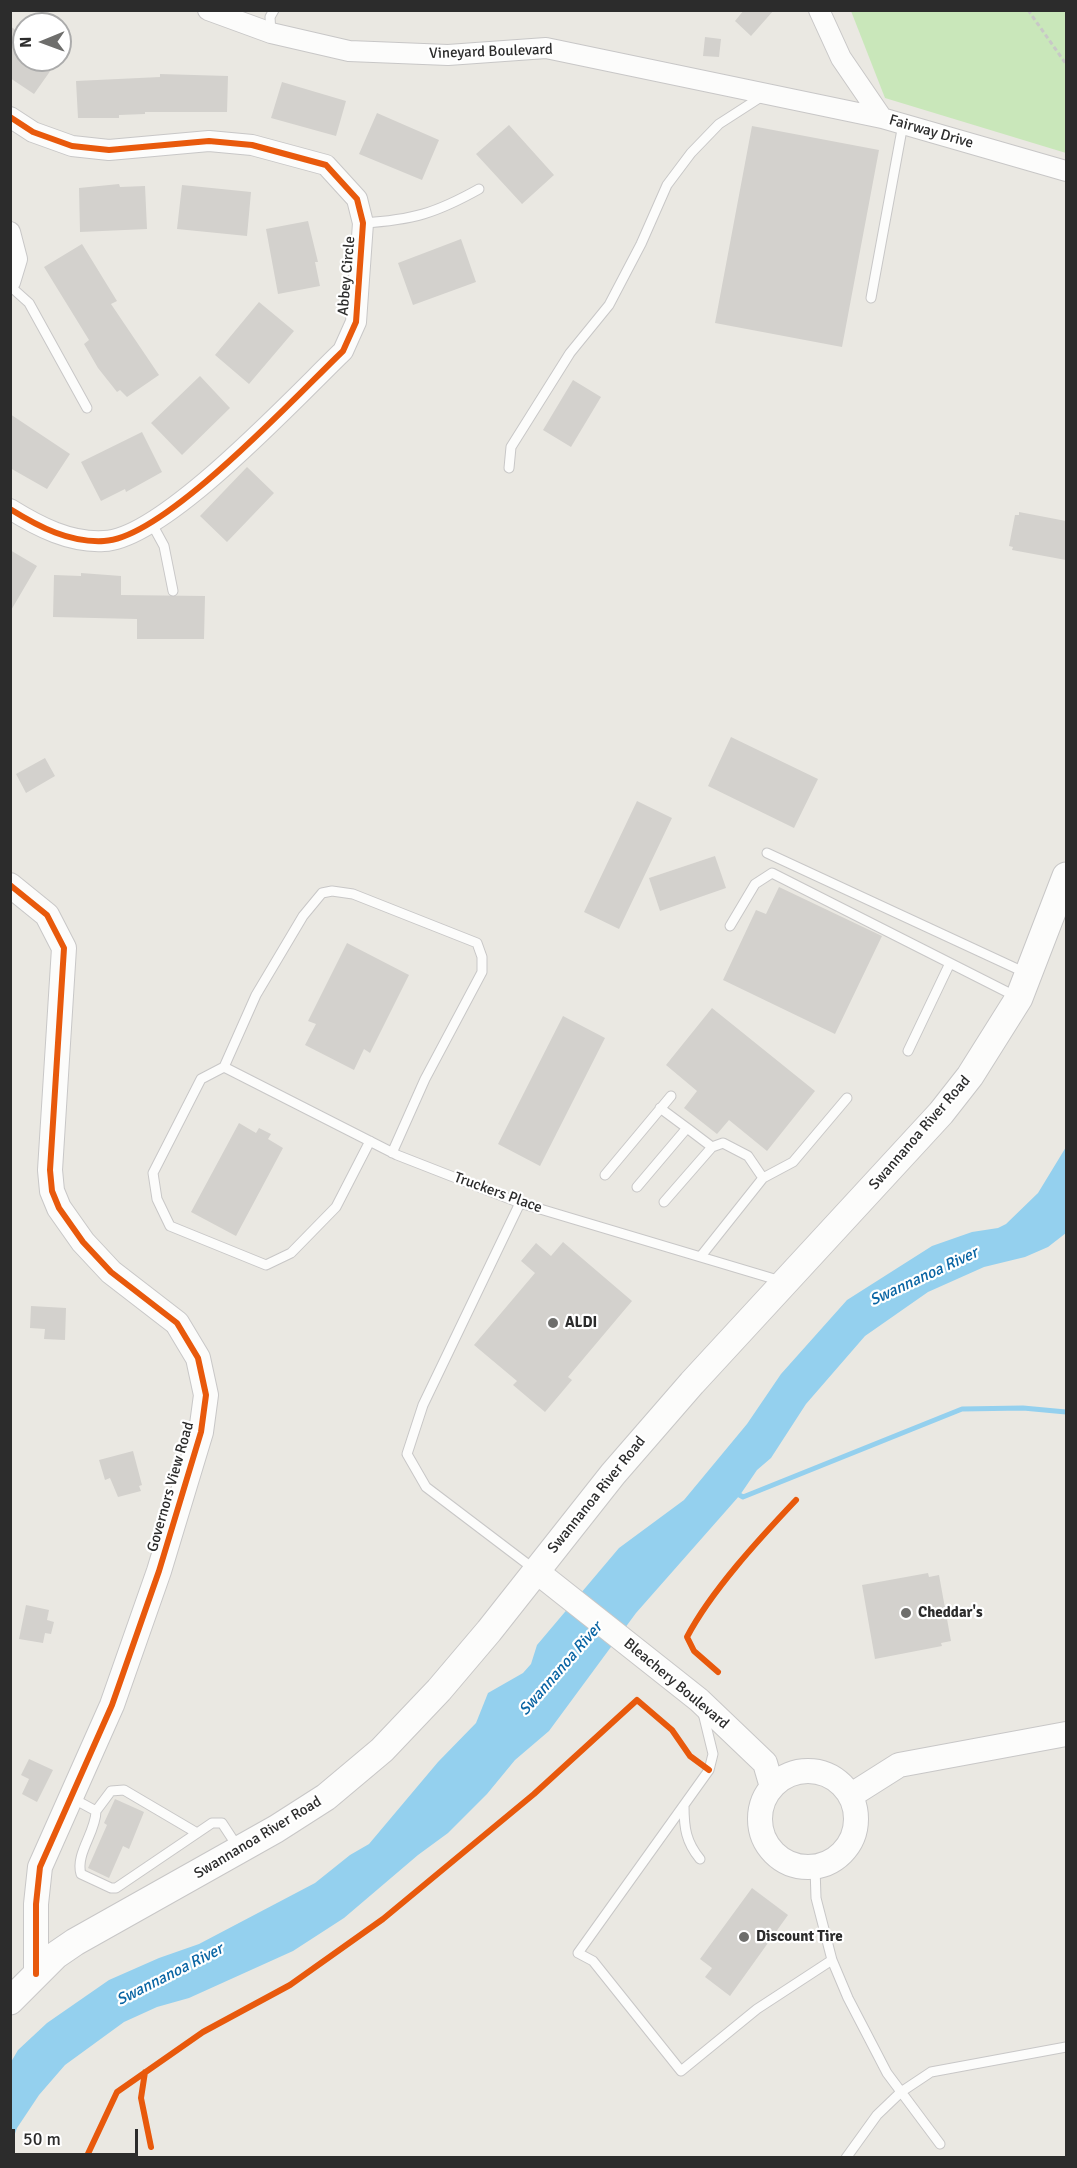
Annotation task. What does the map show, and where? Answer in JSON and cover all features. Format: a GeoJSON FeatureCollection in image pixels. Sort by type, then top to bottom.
{"type":"FeatureCollection","features":[{"type":"Feature","properties":{"kind":"main road","name":"Swannanoa River Road"},"geometry":{"type":"LineString","coordinates":[[10,2001],[36,1974],[75,1942],[240,1850],[326,1797],[382,1750],[439,1690],[692,1383],[941,1113],[970,1076],[1024,986],[1066,876]]}},
{"type":"Feature","properties":{"kind":"street","name":"Vineyard Boulevard"},"geometry":{"type":"LineString","coordinates":[[208,10],[272,33],[349,51],[448,55],[546,48],[882,118]]}},
{"type":"Feature","properties":{"kind":"street","name":"Fairway Drive"},"geometry":{"type":"LineString","coordinates":[[819,10],[841,58],[882,118],[1066,171]]}},
{"type":"Feature","properties":{"kind":"street","name":"Abbey Circle"},"geometry":{"type":"LineString","coordinates":[[10,117],[33,132],[72,146],[109,150],[209,141],[252,145],[326,165],[357,199],[363,223],[356,322],[343,351],[200,488],[152,524],[130,535],[105,542],[77,539],[40,528],[10,509]]}},
{"type":"Feature","properties":{"kind":"street"},"geometry":{"type":"LineString","coordinates":[[10,232],[17,259],[10,284]]}},
{"type":"Feature","properties":{"kind":"street","name":"Governors View Road"},"geometry":{"type":"LineString","coordinates":[[10,885],[46,915],[64,948],[50,1170],[52,1191],[59,1208],[77,1234],[104,1264],[177,1323],[198,1358],[206,1395],[201,1432],[159,1571],[112,1705],[69,1796],[40,1867],[36,1904],[36,1974]]}},
{"type":"Feature","properties":{"kind":"street","name":"Bleachery Boulevard"},"geometry":{"type":"LineString","coordinates":[[536,1571],[699,1700],[765,1763],[772,1787]]}},
{"type":"Feature","properties":{"kind":"street"},"geometry":{"type":"LineString","coordinates":[[850,1796],[899,1765],[1066,1734]]}},
{"type":"Feature","properties":{"kind":"street"},"geometry":{"type":"LineString","coordinates":[[813,1771],[828,1775],[841,1784],[850,1796],[855,1810],[856,1826],[851,1840],[842,1853],[830,1862],[815,1867],[798,1866],[783,1860],[766,1841],[760,1817],[764,1801],[772,1787],[784,1777],[798,1772],[813,1771]]}},
{"type":"Feature","properties":{"kind":"lane"},"geometry":{"type":"LineString","coordinates":[[272,33],[270,17],[274,10]]}},
{"type":"Feature","properties":{"kind":"lane"},"geometry":{"type":"LineString","coordinates":[[509,468],[511,447],[570,353],[609,305],[641,244],[667,185],[691,153],[719,124],[766,94]]}},
{"type":"Feature","properties":{"kind":"lane"},"geometry":{"type":"LineString","coordinates":[[871,298],[903,124]]}},
{"type":"Feature","properties":{"kind":"lane"},"geometry":{"type":"LineString","coordinates":[[363,223],[404,221],[433,212],[479,189]]}},
{"type":"Feature","properties":{"kind":"lane"},"geometry":{"type":"LineString","coordinates":[[10,284],[29,303],[87,408]]}},
{"type":"Feature","properties":{"kind":"lane"},"geometry":{"type":"LineString","coordinates":[[152,524],[164,546],[174,591]]}},
{"type":"Feature","properties":{"kind":"lane"},"geometry":{"type":"LineString","coordinates":[[767,853],[1024,986]]}},
{"type":"Feature","properties":{"kind":"lane"},"geometry":{"type":"LineString","coordinates":[[730,926],[755,884],[772,873],[950,963],[1024,986]]}},
{"type":"Feature","properties":{"kind":"lane"},"geometry":{"type":"LineString","coordinates":[[370,1141],[336,1207],[291,1253],[266,1265],[170,1226],[157,1199],[153,1173],[201,1079],[224,1067],[256,995],[303,916],[322,893],[332,891],[353,894],[477,944],[482,957],[482,972],[425,1078],[392,1153]]}},
{"type":"Feature","properties":{"kind":"lane"},"geometry":{"type":"LineString","coordinates":[[908,1051],[950,963]]}},
{"type":"Feature","properties":{"kind":"lane","name":"Truckers Place"},"geometry":{"type":"LineString","coordinates":[[224,1067],[392,1153],[520,1203],[787,1282]]}},
{"type":"Feature","properties":{"kind":"lane"},"geometry":{"type":"LineString","coordinates":[[605,1175],[671,1096]]}},
{"type":"Feature","properties":{"kind":"lane"},"geometry":{"type":"LineString","coordinates":[[700,1256],[763,1178],[793,1162],[848,1098]]}},
{"type":"Feature","properties":{"kind":"lane"},"geometry":{"type":"LineString","coordinates":[[660,1108],[712,1147]]}},
{"type":"Feature","properties":{"kind":"lane"},"geometry":{"type":"LineString","coordinates":[[637,1187],[687,1128]]}},
{"type":"Feature","properties":{"kind":"lane"},"geometry":{"type":"LineString","coordinates":[[664,1202],[712,1147],[723,1143],[748,1156],[763,1178]]}},
{"type":"Feature","properties":{"kind":"lane"},"geometry":{"type":"LineString","coordinates":[[520,1203],[423,1405],[407,1454],[426,1487],[536,1571]]}},
{"type":"Feature","properties":{"kind":"lane"},"geometry":{"type":"LineString","coordinates":[[699,1700],[711,1736],[713,1754],[709,1770],[578,1953],[593,1961],[681,2071],[757,2009],[832,1960]]}},
{"type":"Feature","properties":{"kind":"lane"},"geometry":{"type":"LineString","coordinates":[[197,1833],[124,1790],[111,1791],[96,1811],[96,1821],[78,1865],[81,1874],[116,1888],[212,1823],[222,1823],[240,1850]]}},
{"type":"Feature","properties":{"kind":"lane"},"geometry":{"type":"LineString","coordinates":[[69,1796],[96,1811]]}},
{"type":"Feature","properties":{"kind":"lane"},"geometry":{"type":"LineString","coordinates":[[684,1806],[686,1838],[689,1846],[700,1859]]}},
{"type":"Feature","properties":{"kind":"lane"},"geometry":{"type":"LineString","coordinates":[[815,1867],[816,1898],[832,1960],[886,2073],[940,2144]]}},
{"type":"Feature","properties":{"kind":"lane"},"geometry":{"type":"LineString","coordinates":[[846,2157],[877,2115],[901,2092],[931,2072],[1066,2047]]}},
{"type":"Feature","properties":{"kind":"path"},"geometry":{"type":"LineString","coordinates":[[1028,10],[1066,64]]}},
{"type":"Feature","properties":{"kind":"green space"},"geometry":{"type":"Polygon","coordinates":[[[851,11],[1066,11],[1066,153],[885,98],[851,11]]]}},
{"type":"Feature","properties":{"kind":"water","name":"Swannanoa River"},"geometry":{"type":"Polygon","coordinates":[[[1066,1147],[1066,1233],[1048,1247],[1025,1257],[984,1267],[928,1292],[865,1336],[806,1404],[771,1458],[757,1470],[740,1495],[636,1613],[549,1731],[515,1760],[487,1794],[448,1833],[418,1855],[344,1918],[293,1951],[189,1998],[157,2007],[124,2022],[65,2065],[39,2095],[17,2128],[11,2145],[11,2062],[18,2050],[47,2023],[109,1980],[159,1958],[199,1944],[315,1883],[350,1855],[369,1844],[438,1762],[476,1723],[488,1693],[523,1673],[531,1664],[537,1645],[619,1548],[684,1500],[747,1424],[781,1374],[847,1300],[932,1246],[972,1232],[998,1228],[1006,1224],[1038,1193],[1066,1147]]]}},
{"type":"Feature","properties":{"kind":"building"},"geometry":{"type":"Polygon","coordinates":[[[744,10],[774,10],[751,36],[735,21],[744,10]]]}},
{"type":"Feature","properties":{"kind":"building"},"geometry":{"type":"Polygon","coordinates":[[[10,26],[12,27],[12,72],[50,72],[34,94],[10,78],[10,26]]]}},
{"type":"Feature","properties":{"kind":"building"},"geometry":{"type":"Polygon","coordinates":[[[705,37],[721,39],[719,57],[703,56],[705,37]]]}},
{"type":"Feature","properties":{"kind":"building"},"geometry":{"type":"Polygon","coordinates":[[[160,74],[228,76],[227,112],[145,112],[145,114],[119,115],[119,118],[78,118],[76,81],[160,77],[160,74]]]}},
{"type":"Feature","properties":{"kind":"building"},"geometry":{"type":"Polygon","coordinates":[[[282,82],[346,101],[336,136],[271,118],[282,82]]]}},
{"type":"Feature","properties":{"kind":"building"},"geometry":{"type":"Polygon","coordinates":[[[377,113],[439,140],[422,180],[359,154],[377,113]]]}},
{"type":"Feature","properties":{"kind":"building"},"geometry":{"type":"Polygon","coordinates":[[[509,125],[554,175],[522,204],[476,154],[509,125]]]}},
{"type":"Feature","properties":{"kind":"building"},"geometry":{"type":"Polygon","coordinates":[[[752,126],[879,150],[842,347],[715,323],[752,126]]]}},
{"type":"Feature","properties":{"kind":"building"},"geometry":{"type":"Polygon","coordinates":[[[119,184],[120,187],[145,186],[147,229],[80,232],[79,188],[119,184]]]}},
{"type":"Feature","properties":{"kind":"building"},"geometry":{"type":"Polygon","coordinates":[[[182,185],[251,192],[247,236],[177,229],[182,185]]]}},
{"type":"Feature","properties":{"kind":"building"},"geometry":{"type":"Polygon","coordinates":[[[308,221],[318,262],[315,262],[320,286],[278,294],[266,229],[308,221]]]}},
{"type":"Feature","properties":{"kind":"building"},"geometry":{"type":"Polygon","coordinates":[[[461,239],[476,282],[413,305],[398,263],[461,239]]]}},
{"type":"Feature","properties":{"kind":"building"},"geometry":{"type":"Polygon","coordinates":[[[82,244],[117,301],[111,304],[159,375],[127,397],[120,390],[117,392],[98,368],[84,344],[89,340],[44,267],[82,244]]]}},
{"type":"Feature","properties":{"kind":"building"},"geometry":{"type":"Polygon","coordinates":[[[259,302],[294,331],[249,384],[215,355],[259,302]]]}},
{"type":"Feature","properties":{"kind":"building"},"geometry":{"type":"Polygon","coordinates":[[[200,376],[230,408],[182,455],[151,423],[200,376]]]}},
{"type":"Feature","properties":{"kind":"building"},"geometry":{"type":"Polygon","coordinates":[[[573,380],[601,397],[571,447],[543,430],[573,380]]]}},
{"type":"Feature","properties":{"kind":"building"},"geometry":{"type":"Polygon","coordinates":[[[10,414],[70,454],[47,489],[10,468],[10,414]]]}},
{"type":"Feature","properties":{"kind":"building"},"geometry":{"type":"Polygon","coordinates":[[[142,432],[162,472],[126,492],[125,489],[101,501],[81,462],[142,432]]]}},
{"type":"Feature","properties":{"kind":"building"},"geometry":{"type":"Polygon","coordinates":[[[247,467],[274,493],[227,542],[200,516],[247,467]]]}},
{"type":"Feature","properties":{"kind":"building"},"geometry":{"type":"Polygon","coordinates":[[[1019,512],[1066,521],[1066,560],[1012,550],[1013,547],[1009,546],[1015,515],[1019,515],[1019,512]]]}},
{"type":"Feature","properties":{"kind":"building"},"geometry":{"type":"Polygon","coordinates":[[[10,550],[37,566],[10,612],[10,550]]]}},
{"type":"Feature","properties":{"kind":"building"},"geometry":{"type":"Polygon","coordinates":[[[81,573],[121,576],[121,595],[205,596],[204,639],[137,639],[137,619],[53,617],[54,575],[81,576],[81,573]]]}},
{"type":"Feature","properties":{"kind":"building"},"geometry":{"type":"Polygon","coordinates":[[[731,737],[818,779],[794,828],[708,786],[731,737]]]}},
{"type":"Feature","properties":{"kind":"building"},"geometry":{"type":"Polygon","coordinates":[[[45,758],[55,776],[26,793],[16,774],[45,758]]]}},
{"type":"Feature","properties":{"kind":"building"},"geometry":{"type":"Polygon","coordinates":[[[637,801],[672,818],[619,929],[584,912],[637,801]]]}},
{"type":"Feature","properties":{"kind":"building"},"geometry":{"type":"Polygon","coordinates":[[[715,856],[726,888],[660,911],[649,878],[715,856]]]}},
{"type":"Feature","properties":{"kind":"building"},"geometry":{"type":"Polygon","coordinates":[[[779,887],[882,936],[835,1034],[723,980],[756,910],[766,914],[779,887]]]}},
{"type":"Feature","properties":{"kind":"building"},"geometry":{"type":"Polygon","coordinates":[[[347,943],[409,975],[370,1053],[364,1049],[354,1070],[305,1045],[316,1024],[308,1021],[347,943]]]}},
{"type":"Feature","properties":{"kind":"building"},"geometry":{"type":"Polygon","coordinates":[[[712,1008],[815,1091],[767,1151],[729,1120],[717,1134],[684,1108],[697,1091],[666,1065],[712,1008]]]}},
{"type":"Feature","properties":{"kind":"building"},"geometry":{"type":"Polygon","coordinates":[[[563,1016],[605,1038],[540,1166],[498,1144],[563,1016]]]}},
{"type":"Feature","properties":{"kind":"building"},"geometry":{"type":"Polygon","coordinates":[[[239,1123],[256,1133],[259,1128],[271,1134],[268,1139],[283,1148],[236,1236],[191,1212],[239,1123]]]}},
{"type":"Feature","properties":{"kind":"building","name":"ALDI"},"geometry":{"type":"Polygon","coordinates":[[[563,1242],[632,1301],[568,1377],[572,1380],[545,1412],[513,1385],[517,1381],[474,1345],[535,1273],[521,1261],[536,1243],[551,1256],[563,1242]]]}},
{"type":"Feature","properties":{"kind":"building"},"geometry":{"type":"Polygon","coordinates":[[[31,1306],[66,1308],[65,1340],[44,1339],[45,1329],[30,1328],[31,1306]]]}},
{"type":"Feature","properties":{"kind":"building"},"geometry":{"type":"Polygon","coordinates":[[[133,1451],[142,1485],[139,1486],[141,1491],[118,1497],[110,1478],[105,1480],[99,1460],[133,1451]]]}},
{"type":"Feature","properties":{"kind":"building","name":"Cheddar's"},"geometry":{"type":"Polygon","coordinates":[[[928,1573],[929,1577],[939,1575],[951,1641],[941,1643],[942,1646],[875,1659],[862,1585],[928,1573]]]}},
{"type":"Feature","properties":{"kind":"building"},"geometry":{"type":"Polygon","coordinates":[[[26,1605],[49,1610],[47,1620],[54,1622],[51,1634],[45,1633],[43,1643],[19,1639],[26,1605]]]}},
{"type":"Feature","properties":{"kind":"building"},"geometry":{"type":"Polygon","coordinates":[[[29,1759],[53,1770],[37,1802],[22,1794],[29,1779],[21,1775],[29,1759]]]}},
{"type":"Feature","properties":{"kind":"building"},"geometry":{"type":"Polygon","coordinates":[[[115,1799],[144,1812],[129,1849],[123,1846],[109,1878],[88,1868],[107,1825],[104,1823],[115,1799]]]}},
{"type":"Feature","properties":{"kind":"building","name":"Discount Tire"},"geometry":{"type":"Polygon","coordinates":[[[752,1888],[788,1915],[730,1996],[705,1977],[712,1968],[700,1959],[752,1888]]]}},
{"type":"Feature","properties":{"kind":"waterway"},"geometry":{"type":"LineString","coordinates":[[734,1492],[743,1497],[962,1409],[1023,1408],[1066,1412]]}},
{"type":"Feature","properties":{"kind":"cycle path"},"geometry":{"type":"LineString","coordinates":[[10,117],[33,132],[72,146],[109,150],[209,141],[252,145],[326,165],[357,199],[363,223],[356,322],[343,351],[263,430],[194,492],[160,517],[130,534],[104,541],[91,541],[55,533],[10,509]]}},
{"type":"Feature","properties":{"kind":"cycle path"},"geometry":{"type":"LineString","coordinates":[[10,885],[47,915],[64,948],[50,1170],[52,1191],[59,1208],[83,1242],[111,1272],[177,1323],[198,1358],[206,1395],[201,1432],[159,1571],[112,1705],[40,1867],[36,1904],[36,1974]]}},
{"type":"Feature","properties":{"kind":"cycle path"},"geometry":{"type":"LineString","coordinates":[[718,1672],[694,1651],[687,1637],[723,1583],[796,1500]]}},
{"type":"Feature","properties":{"kind":"cycle path"},"geometry":{"type":"LineString","coordinates":[[86,2158],[117,2092],[203,2032],[290,1985],[383,1919],[534,1794],[637,1700],[672,1730],[690,1756],[709,1770]]}},
{"type":"Feature","properties":{"kind":"cycle path"},"geometry":{"type":"LineString","coordinates":[[145,2072],[141,2098],[151,2147]]}},
{"type":"Feature","properties":{"kind":"place","name":"ALDI"},"geometry":{"type":"Point","coordinates":[553,1323]}},
{"type":"Feature","properties":{"kind":"place","name":"Cheddar's"},"geometry":{"type":"Point","coordinates":[906,1613]}},
{"type":"Feature","properties":{"kind":"place","name":"Discount Tire"},"geometry":{"type":"Point","coordinates":[744,1937]}}]}
